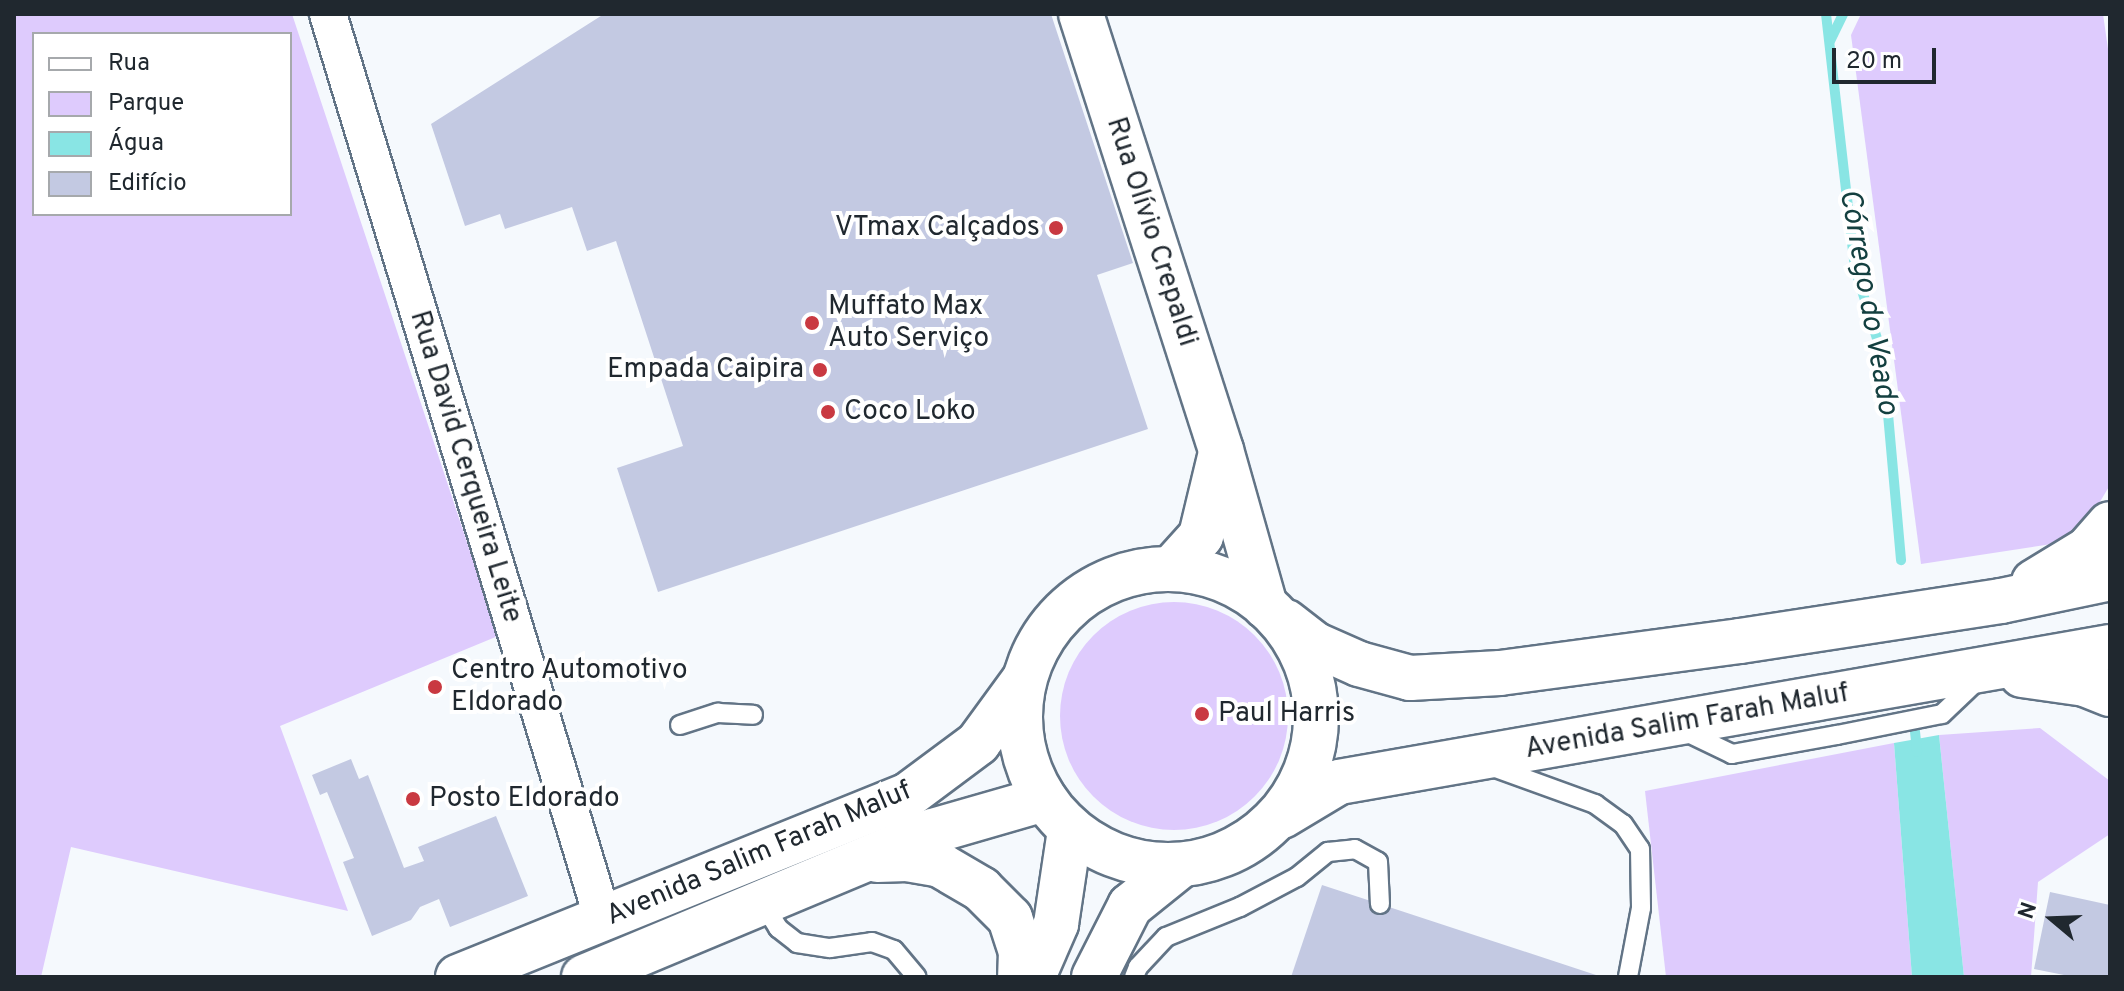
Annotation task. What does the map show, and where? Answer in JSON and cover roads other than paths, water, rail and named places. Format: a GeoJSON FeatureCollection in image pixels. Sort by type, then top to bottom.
{"type":"FeatureCollection","features":[{"type":"Feature","properties":{"kind":"main road","name":"Rua Olívio Crepaldi"},"geometry":{"type":"LineString","coordinates":[[1081,14],[1270,610]]}},
{"type":"Feature","properties":{"kind":"main road"},"geometry":{"type":"LineString","coordinates":[[1172,568],[1201,536],[1221,450]]}},
{"type":"Feature","properties":{"kind":"main road"},"geometry":{"type":"LineString","coordinates":[[2001,601],[2088,549],[2110,524]]}},
{"type":"Feature","properties":{"kind":"main road"},"geometry":{"type":"LineString","coordinates":[[1181,865],[1142,864],[1104,852],[1057,815],[1026,762],[1019,721],[1024,680],[1044,634],[1079,598],[1122,575],[1172,568],[1210,574],[1246,590],[1314,644],[1359,664],[1410,678],[1500,673],[1710,645],[2001,601],[2110,578]]}},
{"type":"Feature","properties":{"kind":"main road"},"geometry":{"type":"LineString","coordinates":[[1270,610],[1307,662],[1316,718],[1305,774],[1274,822]]}},
{"type":"Feature","properties":{"kind":"main road","name":"Avenida Salim Farah Maluf"},"geometry":{"type":"LineString","coordinates":[[1181,865],[1231,851],[1339,782],[2110,647]]}},
{"type":"Feature","properties":{"kind":"main road"},"geometry":{"type":"LineString","coordinates":[[1988,670],[2085,684],[2110,694]]}},
{"type":"Feature","properties":{"kind":"main road","name":"Avenida Salim Farah Maluf"},"geometry":{"type":"LineString","coordinates":[[458,977],[907,796],[978,743],[1024,680]]}},
{"type":"Feature","properties":{"kind":"main road","name":"Avenida Salim Farah Maluf"},"geometry":{"type":"LineString","coordinates":[[584,977],[933,831],[1057,815]]}},
{"type":"Feature","properties":{"kind":"main road"},"geometry":{"type":"LineString","coordinates":[[1033,977],[1056,924],[1057,815]]}},
{"type":"Feature","properties":{"kind":"main road"},"geometry":{"type":"LineString","coordinates":[[859,862],[907,859],[940,865],[981,889],[1010,918],[1021,951],[1020,977]]}},
{"type":"Feature","properties":{"kind":"main road"},"geometry":{"type":"LineString","coordinates":[[1094,977],[1130,906],[1181,865]]}},
{"type":"Feature","properties":{"kind":"street","name":"Rua David Cerqueira Leite"},"geometry":{"type":"LineString","coordinates":[[328,14],[603,919]]}},
{"type":"Feature","properties":{"kind":"lane"},"geometry":{"type":"LineString","coordinates":[[680,725],[718,713],[753,715]]}},
{"type":"Feature","properties":{"kind":"lane"},"geometry":{"type":"LineString","coordinates":[[1471,759],[1595,804],[1623,824],[1640,849],[1641,908],[1628,977]]}},
{"type":"Feature","properties":{"kind":"lane"},"geometry":{"type":"LineString","coordinates":[[1134,977],[1138,967],[1166,937],[1240,907],[1297,877],[1328,852],[1355,849],[1378,862],[1380,904]]}},
{"type":"Feature","properties":{"kind":"lane"},"geometry":{"type":"LineString","coordinates":[[762,902],[778,928],[797,943],[830,948],[872,942],[894,950],[917,977]]}},
{"type":"Feature","properties":{"kind":"water"},"geometry":{"type":"Polygon","coordinates":[[[1939,735],[1964,977],[1912,977],[1894,743],[1939,735]]]}},
{"type":"Feature","properties":{"kind":"waterway","name":"Córrego do Veado"},"geometry":{"type":"LineString","coordinates":[[1826,14],[1855,268],[1883,358],[1901,560]]}},
{"type":"Feature","properties":{"kind":"waterway","name":"Córrego do Veado"},"geometry":{"type":"LineString","coordinates":[[1830,41],[1843,14]]}},
{"type":"Feature","properties":{"kind":"waterway"},"geometry":{"type":"LineString","coordinates":[[1914,722],[1917,752]]}},
{"type":"Feature","properties":{"kind":"place","name":"VTmax Calçados"},"geometry":{"type":"Point","coordinates":[1056,228]}},
{"type":"Feature","properties":{"kind":"place","name":"Muffato Max Auto Serviço"},"geometry":{"type":"Point","coordinates":[812,323]}},
{"type":"Feature","properties":{"kind":"place","name":"Empada Caipira"},"geometry":{"type":"Point","coordinates":[820,370]}},
{"type":"Feature","properties":{"kind":"place","name":"Coco Loko"},"geometry":{"type":"Point","coordinates":[828,412]}},
{"type":"Feature","properties":{"kind":"place","name":"Centro Automotivo Eldorado"},"geometry":{"type":"Point","coordinates":[435,687]}},
{"type":"Feature","properties":{"kind":"place","name":"Paul Harris"},"geometry":{"type":"Point","coordinates":[1202,714]}},
{"type":"Feature","properties":{"kind":"place","name":"Posto Eldorado"},"geometry":{"type":"Point","coordinates":[413,799]}}]}
